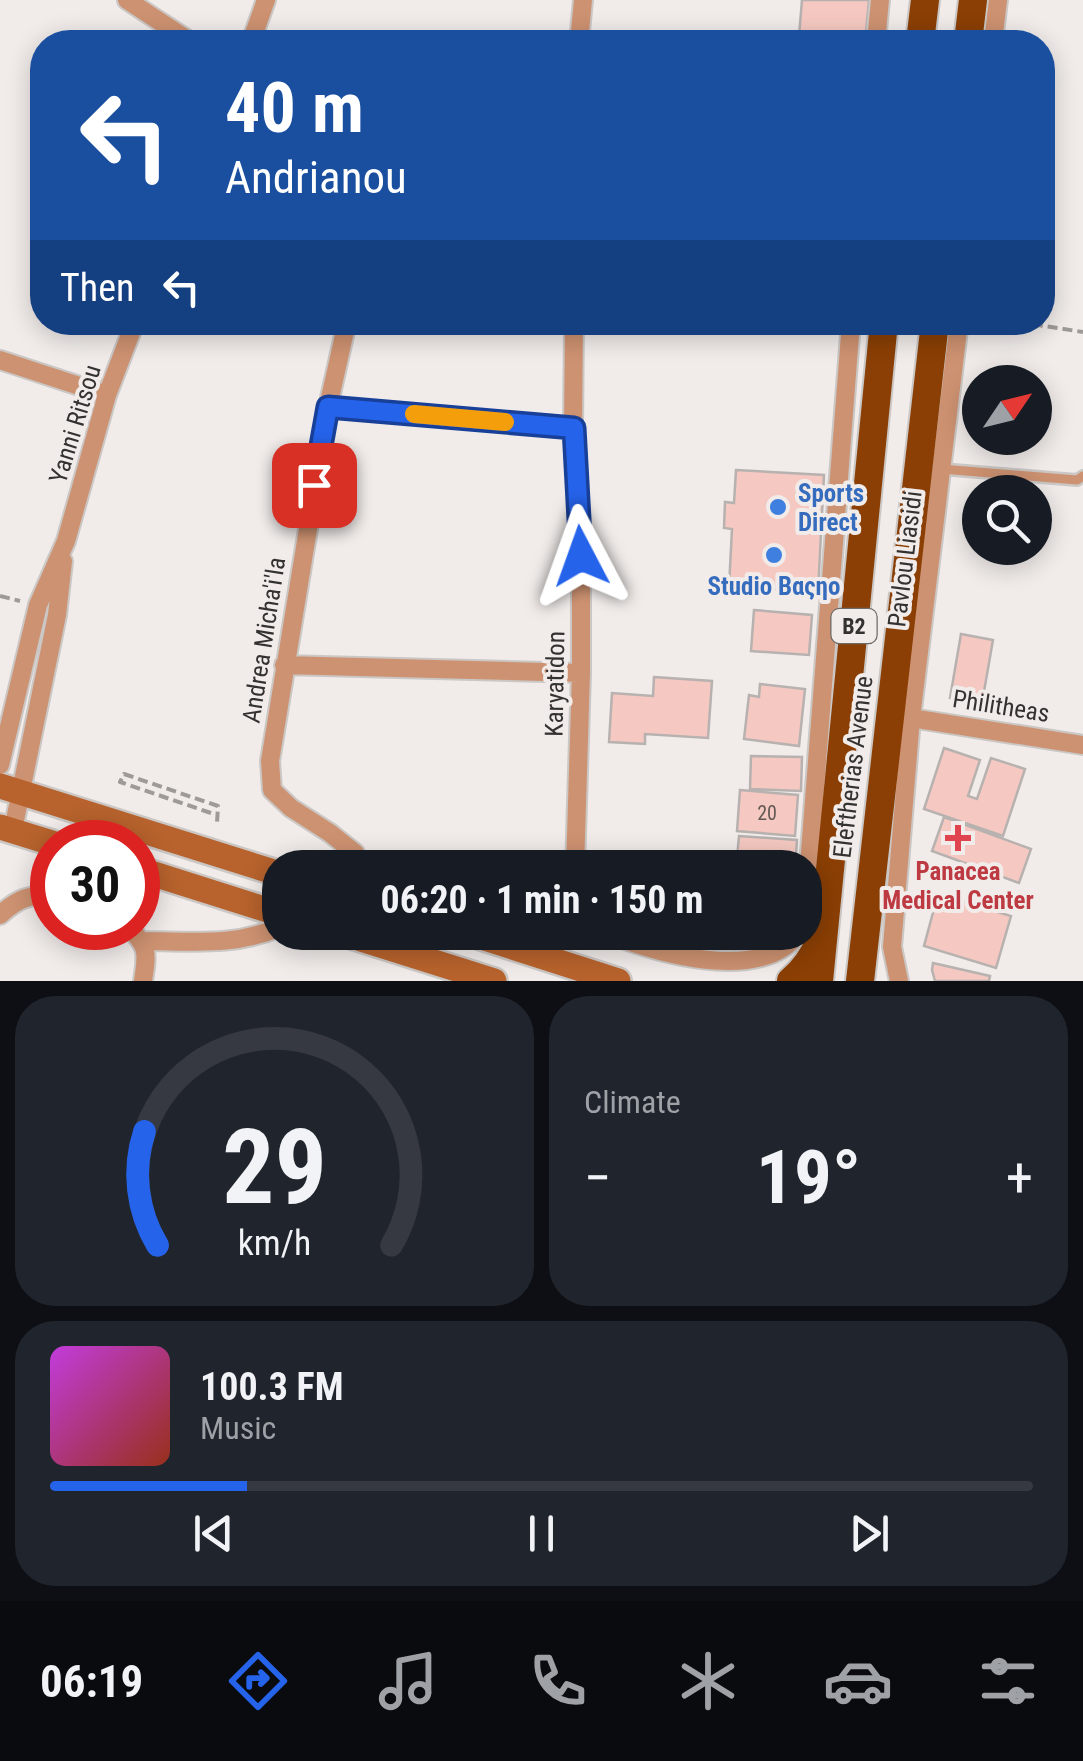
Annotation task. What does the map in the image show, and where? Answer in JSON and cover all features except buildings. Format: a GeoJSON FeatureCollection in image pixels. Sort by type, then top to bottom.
{"type":"FeatureCollection","features":[{"type":"Feature","properties":{"kind":"highway"},"geometry":{"type":"LineString","coordinates":[[921,30],[925,0]]}},
{"type":"Feature","properties":{"kind":"highway"},"geometry":{"type":"LineString","coordinates":[[969,30],[973,0]]}},
{"type":"Feature","properties":{"kind":"highway","name":"Eleftherias Avenue"},"geometry":{"type":"LineString","coordinates":[[817,850],[882,335]]}},
{"type":"Feature","properties":{"kind":"highway","name":"Eleftherias Avenue"},"geometry":{"type":"LineString","coordinates":[[860,981],[934,335]]}},
{"type":"Feature","properties":{"kind":"highway"},"geometry":{"type":"LineString","coordinates":[[864,938],[873,981]]}},
{"type":"Feature","properties":{"kind":"highway"},"geometry":{"type":"LineString","coordinates":[[791,981],[811,959],[810,950]]}},
{"type":"Feature","properties":{"kind":"highway","name":"Eleftherias Avenue"},"geometry":{"type":"LineString","coordinates":[[813,950],[819,981]]}},
{"type":"Feature","properties":{"kind":"main road"},"geometry":{"type":"LineString","coordinates":[[11,790],[262,868]]}},
{"type":"Feature","properties":{"kind":"main road"},"geometry":{"type":"LineString","coordinates":[[160,877],[262,908]]}},
{"type":"Feature","properties":{"kind":"main road"},"geometry":{"type":"LineString","coordinates":[[396,950],[494,981]]}},
{"type":"Feature","properties":{"kind":"main road"},"geometry":{"type":"LineString","coordinates":[[522,950],[618,981]]}},
{"type":"Feature","properties":{"kind":"street"},"geometry":{"type":"LineString","coordinates":[[127,0],[173,30]]}},
{"type":"Feature","properties":{"kind":"street"},"geometry":{"type":"LineString","coordinates":[[255,30],[266,0]]}},
{"type":"Feature","properties":{"kind":"street"},"geometry":{"type":"LineString","coordinates":[[581,30],[583,0]]}},
{"type":"Feature","properties":{"kind":"street"},"geometry":{"type":"LineString","coordinates":[[877,30],[880,0]]}},
{"type":"Feature","properties":{"kind":"street"},"geometry":{"type":"LineString","coordinates":[[994,30],[998,0]]}},
{"type":"Feature","properties":{"kind":"street","name":"Yanni Ritsou"},"geometry":{"type":"LineString","coordinates":[[0,765],[38,605],[66,541],[107,394],[130,335]]}},
{"type":"Feature","properties":{"kind":"street","name":"Andrea Micha'i'la"},"geometry":{"type":"LineString","coordinates":[[344,335],[328,407],[270,761],[272,790],[351,850]]}},
{"type":"Feature","properties":{"kind":"street","name":"Karyatidon"},"geometry":{"type":"LineString","coordinates":[[574,335],[581,556],[575,850]]}},
{"type":"Feature","properties":{"kind":"street"},"geometry":{"type":"LineString","coordinates":[[813,850],[850,335]]}},
{"type":"Feature","properties":{"kind":"street","name":"Pavlou Liasidi"},"geometry":{"type":"LineString","coordinates":[[899,981],[892,946],[911,718],[957,335]]}},
{"type":"Feature","properties":{"kind":"street"},"geometry":{"type":"LineString","coordinates":[[0,360],[107,394]]}},
{"type":"Feature","properties":{"kind":"street"},"geometry":{"type":"LineString","coordinates":[[328,407],[574,428]]}},
{"type":"Feature","properties":{"kind":"street","name":"Yanni Ritsou"},"geometry":{"type":"LineString","coordinates":[[7,828],[11,790],[57,615],[66,541]]}},
{"type":"Feature","properties":{"kind":"street"},"geometry":{"type":"LineString","coordinates":[[284,665],[581,673]]}},
{"type":"Feature","properties":{"kind":"street","name":"Philitheas"},"geometry":{"type":"LineString","coordinates":[[911,718],[1083,745]]}},
{"type":"Feature","properties":{"kind":"street"},"geometry":{"type":"LineString","coordinates":[[0,915],[30,896]]}},
{"type":"Feature","properties":{"kind":"street"},"geometry":{"type":"LineString","coordinates":[[160,936],[235,941],[262,934]]}},
{"type":"Feature","properties":{"kind":"street"},"geometry":{"type":"LineString","coordinates":[[144,950],[147,957],[144,981]]}},
{"type":"Feature","properties":{"kind":"street"},"geometry":{"type":"LineString","coordinates":[[654,950],[696,966],[728,970],[769,963],[785,950]]}},
{"type":"Feature","properties":{"kind":"lane"},"geometry":{"type":"LineString","coordinates":[[941,469],[1077,480],[1083,476]]}},
{"type":"Feature","properties":{"kind":"path"},"geometry":{"type":"LineString","coordinates":[[1055,328],[1083,332]]}},
{"type":"Feature","properties":{"kind":"path"},"geometry":{"type":"LineString","coordinates":[[212,813],[120,782],[124,774],[218,806],[216,823]]}},
{"type":"Feature","properties":{"kind":"slow traffic"},"geometry":{"type":"LineString","coordinates":[[414,414],[505,422]]}},
{"type":"Feature","properties":{"kind":"place","name":"Sports Direct"},"geometry":{"type":"Point","coordinates":[778,507]}},
{"type":"Feature","properties":{"kind":"place","name":"Studio Βαςηο"},"geometry":{"type":"Point","coordinates":[774,555]}},
{"type":"Feature","properties":{"kind":"place","name":"Panacea Medical Center"},"geometry":{"type":"Point","coordinates":[958,838]}},
{"type":"Feature","properties":{"kind":"route"},"geometry":{"type":"LineString","coordinates":[[314,485],[328,407],[574,428],[581,556]]}}]}
